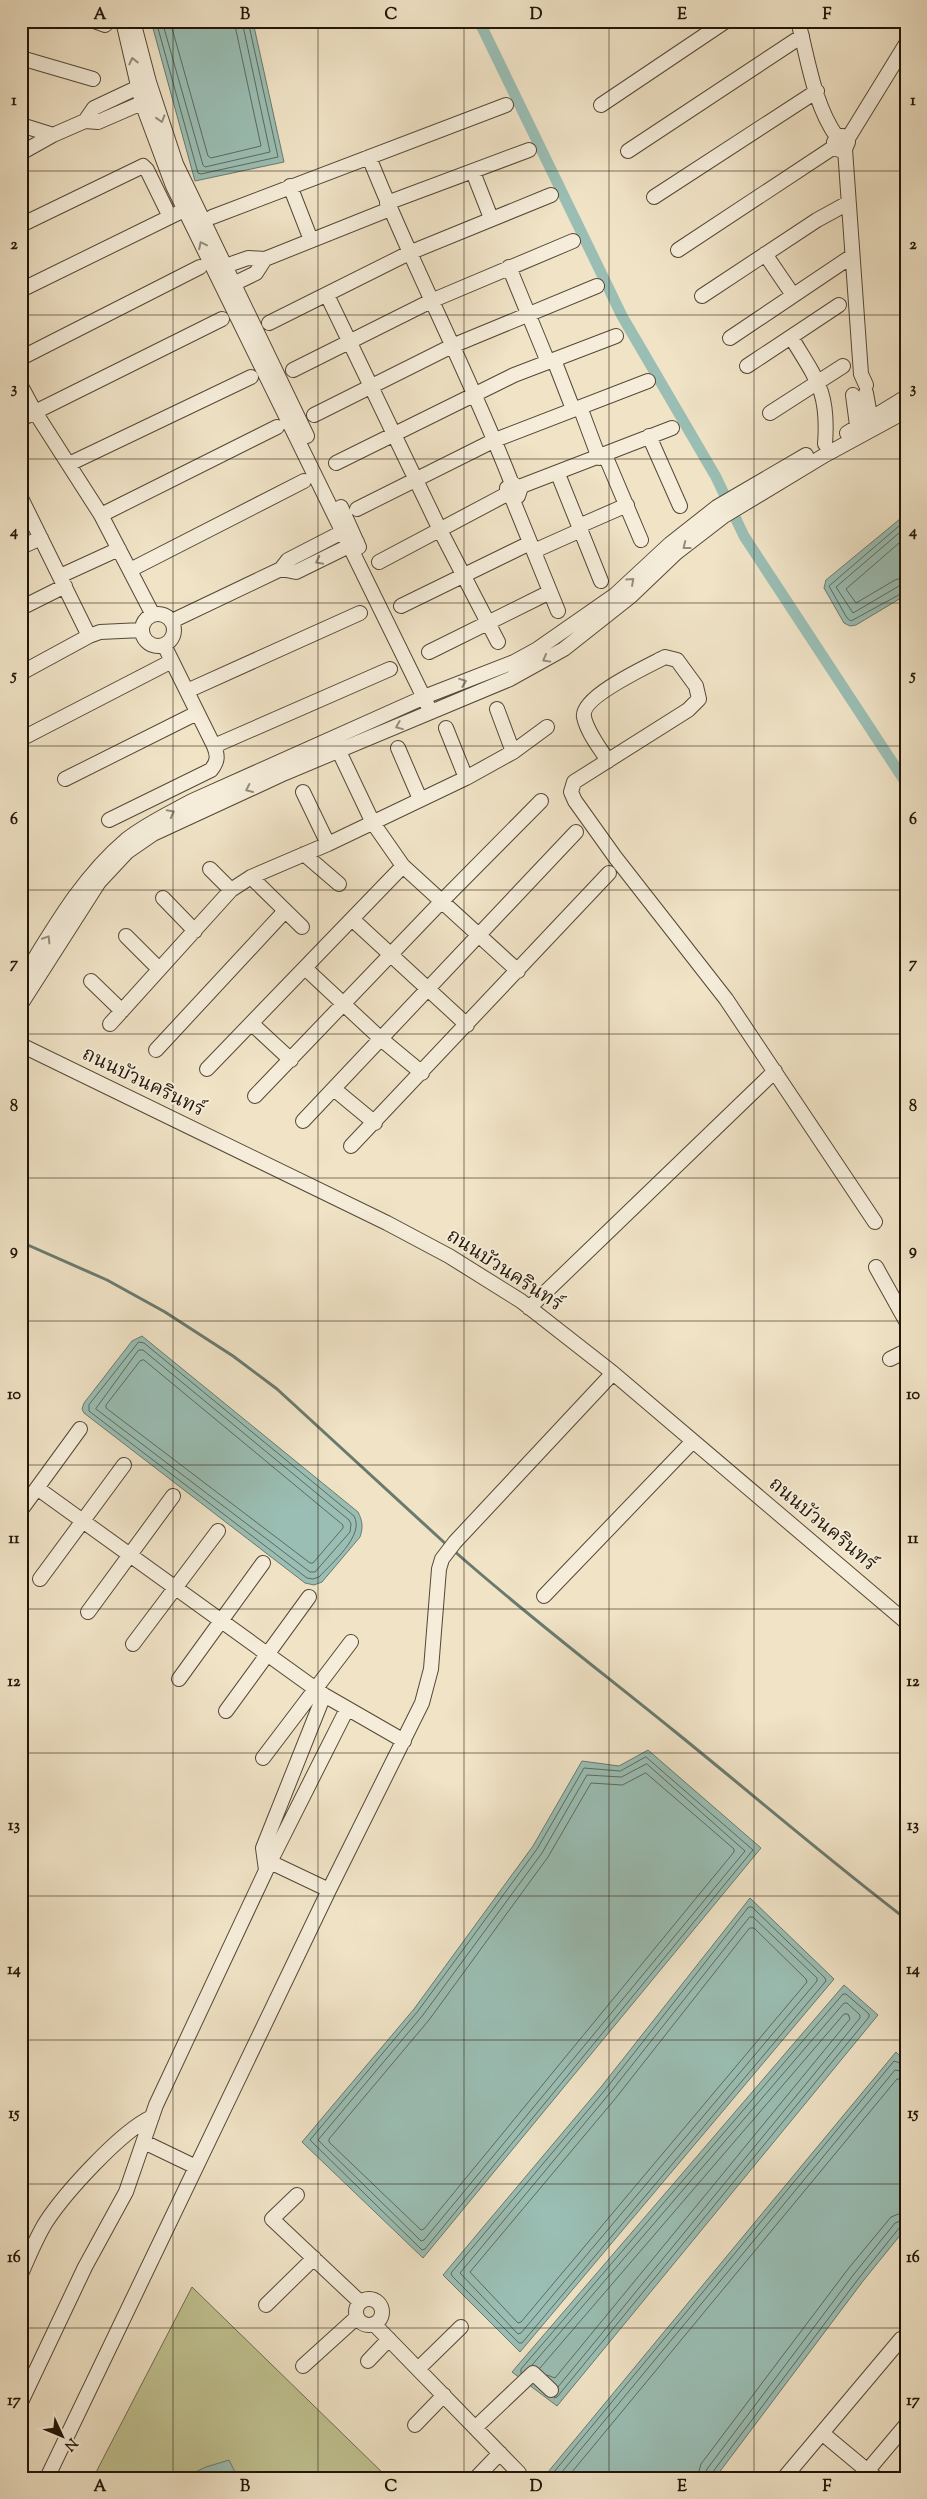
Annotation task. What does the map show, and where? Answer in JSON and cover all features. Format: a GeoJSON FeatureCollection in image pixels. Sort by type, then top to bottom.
{"type":"FeatureCollection","features":[{"type":"Feature","properties":{"kind":"street"},"geometry":{"type":"LineString","coordinates":[[123,21],[148,100],[176,164],[189,208],[434,712]]}},
{"type":"Feature","properties":{"kind":"street"},"geometry":{"type":"LineString","coordinates":[[134,21],[144,84]]}},
{"type":"Feature","properties":{"kind":"street"},"geometry":{"type":"LineString","coordinates":[[601,105],[726,21]]}},
{"type":"Feature","properties":{"kind":"street"},"geometry":{"type":"LineString","coordinates":[[798,21],[826,120],[841,143],[848,203],[860,387],[858,432]]}},
{"type":"Feature","properties":{"kind":"street"},"geometry":{"type":"LineString","coordinates":[[628,150],[802,36]]}},
{"type":"Feature","properties":{"kind":"street"},"geometry":{"type":"LineString","coordinates":[[678,250],[841,143],[906,44]]}},
{"type":"Feature","properties":{"kind":"street"},"geometry":{"type":"LineString","coordinates":[[21,58],[92,79]]}},
{"type":"Feature","properties":{"kind":"street"},"geometry":{"type":"LineString","coordinates":[[85,121],[94,108],[144,84]]}},
{"type":"Feature","properties":{"kind":"street"},"geometry":{"type":"LineString","coordinates":[[654,197],[817,91]]}},
{"type":"Feature","properties":{"kind":"street"},"geometry":{"type":"LineString","coordinates":[[21,153],[53,135],[85,121],[98,122],[148,100]]}},
{"type":"Feature","properties":{"kind":"street"},"geometry":{"type":"LineString","coordinates":[[212,217],[506,105]]}},
{"type":"Feature","properties":{"kind":"street"},"geometry":{"type":"LineString","coordinates":[[21,125],[53,135]]}},
{"type":"Feature","properties":{"kind":"street"},"geometry":{"type":"LineString","coordinates":[[219,269],[248,258],[265,259],[389,206],[529,150]]}},
{"type":"Feature","properties":{"kind":"street"},"geometry":{"type":"LineString","coordinates":[[369,157],[409,253],[495,440],[532,547],[558,611]]}},
{"type":"Feature","properties":{"kind":"street"},"geometry":{"type":"LineString","coordinates":[[21,224],[143,166],[148,170],[170,217]]}},
{"type":"Feature","properties":{"kind":"street"},"geometry":{"type":"LineString","coordinates":[[473,172],[492,218]]}},
{"type":"Feature","properties":{"kind":"street"},"geometry":{"type":"LineString","coordinates":[[290,186],[311,240]]}},
{"type":"Feature","properties":{"kind":"street"},"geometry":{"type":"LineString","coordinates":[[269,323],[409,253],[551,195]]}},
{"type":"Feature","properties":{"kind":"street"},"geometry":{"type":"LineString","coordinates":[[702,296],[765,254],[848,203]]}},
{"type":"Feature","properties":{"kind":"street"},"geometry":{"type":"LineString","coordinates":[[21,290],[189,208]]}},
{"type":"Feature","properties":{"kind":"street"},"geometry":{"type":"LineString","coordinates":[[294,370],[431,301],[573,241]]}},
{"type":"Feature","properties":{"kind":"street"},"geometry":{"type":"LineString","coordinates":[[765,254],[793,296]]}},
{"type":"Feature","properties":{"kind":"street"},"geometry":{"type":"LineString","coordinates":[[730,338],[852,256]]}},
{"type":"Feature","properties":{"kind":"street"},"geometry":{"type":"LineString","coordinates":[[228,287],[256,273],[265,259]]}},
{"type":"Feature","properties":{"kind":"street"},"geometry":{"type":"LineString","coordinates":[[21,358],[200,267]]}},
{"type":"Feature","properties":{"kind":"street"},"geometry":{"type":"LineString","coordinates":[[509,267],[551,361],[627,505],[641,540]]}},
{"type":"Feature","properties":{"kind":"street"},"geometry":{"type":"LineString","coordinates":[[314,415],[452,346],[596,286]]}},
{"type":"Feature","properties":{"kind":"street"},"geometry":{"type":"LineString","coordinates":[[327,295],[440,530],[498,642]]}},
{"type":"Feature","properties":{"kind":"street"},"geometry":{"type":"LineString","coordinates":[[747,366],[839,305]]}},
{"type":"Feature","properties":{"kind":"street"},"geometry":{"type":"LineString","coordinates":[[21,419],[222,319]]}},
{"type":"Feature","properties":{"kind":"street"},"geometry":{"type":"LineString","coordinates":[[336,463],[514,375],[616,336]]}},
{"type":"Feature","properties":{"kind":"street"},"geometry":{"type":"LineString","coordinates":[[791,337],[818,382],[825,402],[827,418],[825,444]]}},
{"type":"Feature","properties":{"kind":"street"},"geometry":{"type":"LineString","coordinates":[[770,413],[843,366]]}},
{"type":"Feature","properties":{"kind":"street"},"geometry":{"type":"LineString","coordinates":[[69,464],[251,377]]}},
{"type":"Feature","properties":{"kind":"street"},"geometry":{"type":"LineString","coordinates":[[357,509],[495,440],[648,381]]}},
{"type":"Feature","properties":{"kind":"street"},"geometry":{"type":"LineString","coordinates":[[21,386],[35,412],[101,515],[153,614]]}},
{"type":"Feature","properties":{"kind":"street"},"geometry":{"type":"LineString","coordinates":[[860,387],[872,424]]}},
{"type":"Feature","properties":{"kind":"street"},"geometry":{"type":"LineString","coordinates":[[21,1004],[99,882],[127,852],[153,834],[285,772],[426,696],[514,662],[557,637],[615,595],[670,544],[750,493],[872,424],[906,397]]}},
{"type":"Feature","properties":{"kind":"street"},"geometry":{"type":"LineString","coordinates":[[872,424],[906,411]]}},
{"type":"Feature","properties":{"kind":"street"},"geometry":{"type":"LineString","coordinates":[[101,515],[277,427]]}},
{"type":"Feature","properties":{"kind":"street"},"geometry":{"type":"LineString","coordinates":[[379,562],[513,491],[672,428]]}},
{"type":"Feature","properties":{"kind":"street"},"geometry":{"type":"LineString","coordinates":[[750,493],[825,444],[858,432]]}},
{"type":"Feature","properties":{"kind":"street"},"geometry":{"type":"LineString","coordinates":[[650,436],[680,506]]}},
{"type":"Feature","properties":{"kind":"street"},"geometry":{"type":"LineString","coordinates":[[558,474],[602,582]]}},
{"type":"Feature","properties":{"kind":"street"},"geometry":{"type":"LineString","coordinates":[[130,570],[304,481]]}},
{"type":"Feature","properties":{"kind":"street"},"geometry":{"type":"LineString","coordinates":[[21,498],[89,636]]}},
{"type":"Feature","properties":{"kind":"street"},"geometry":{"type":"LineString","coordinates":[[402,606],[464,576],[580,528],[627,505]]}},
{"type":"Feature","properties":{"kind":"street"},"geometry":{"type":"LineString","coordinates":[[21,981],[73,897],[126,840],[192,801],[336,744],[434,712],[510,679],[564,649],[631,596],[720,511]]}},
{"type":"Feature","properties":{"kind":"street"},"geometry":{"type":"LineString","coordinates":[[172,621],[281,570],[288,560],[346,530]]}},
{"type":"Feature","properties":{"kind":"street"},"geometry":{"type":"LineString","coordinates":[[21,547],[41,538]]}},
{"type":"Feature","properties":{"kind":"street"},"geometry":{"type":"LineString","coordinates":[[281,570],[296,572],[353,544]]}},
{"type":"Feature","properties":{"kind":"street"},"geometry":{"type":"LineString","coordinates":[[21,608],[62,581],[119,549]]}},
{"type":"Feature","properties":{"kind":"street"},"geometry":{"type":"LineString","coordinates":[[429,652],[550,592]]}},
{"type":"Feature","properties":{"kind":"street"},"geometry":{"type":"LineString","coordinates":[[187,691],[360,613]]}},
{"type":"Feature","properties":{"kind":"street"},"geometry":{"type":"LineString","coordinates":[[153,614],[162,614],[172,621],[174,635],[164,645],[158,646],[146,642],[142,630],[145,620],[153,614]]}},
{"type":"Feature","properties":{"kind":"street"},"geometry":{"type":"LineString","coordinates":[[21,673],[89,636],[100,632],[142,630]]}},
{"type":"Feature","properties":{"kind":"street"},"geometry":{"type":"LineString","coordinates":[[557,637],[564,649]]}},
{"type":"Feature","properties":{"kind":"street"},"geometry":{"type":"LineString","coordinates":[[109,820],[211,770],[217,763],[218,756],[214,746],[164,645]]}},
{"type":"Feature","properties":{"kind":"street"},"geometry":{"type":"LineString","coordinates":[[608,761],[588,725],[584,716],[584,708],[594,697],[665,657],[677,660],[696,686],[698,699],[688,710],[608,761],[574,782],[571,792],[575,801],[644,896],[726,999],[875,1222]]}},
{"type":"Feature","properties":{"kind":"street"},"geometry":{"type":"LineString","coordinates":[[21,738],[172,661]]}},
{"type":"Feature","properties":{"kind":"street"},"geometry":{"type":"LineString","coordinates":[[214,746],[390,669]]}},
{"type":"Feature","properties":{"kind":"street"},"geometry":{"type":"LineString","coordinates":[[497,709],[513,752]]}},
{"type":"Feature","properties":{"kind":"street"},"geometry":{"type":"LineString","coordinates":[[65,779],[198,713]]}},
{"type":"Feature","properties":{"kind":"street"},"geometry":{"type":"LineString","coordinates":[[110,1024],[231,890],[251,877],[328,844],[466,778],[513,752],[547,727]]}},
{"type":"Feature","properties":{"kind":"street"},"geometry":{"type":"LineString","coordinates":[[446,728],[466,778]]}},
{"type":"Feature","properties":{"kind":"street"},"geometry":{"type":"LineString","coordinates":[[336,744],[373,823],[402,866],[518,971]]}},
{"type":"Feature","properties":{"kind":"street"},"geometry":{"type":"LineString","coordinates":[[398,748],[420,799]]}},
{"type":"Feature","properties":{"kind":"street"},"geometry":{"type":"LineString","coordinates":[[304,792],[328,844]]}},
{"type":"Feature","properties":{"kind":"street"},"geometry":{"type":"LineString","coordinates":[[256,1096],[441,902],[541,801]]}},
{"type":"Feature","properties":{"kind":"street"},"geometry":{"type":"LineString","coordinates":[[303,1122],[576,832]]}},
{"type":"Feature","properties":{"kind":"street"},"geometry":{"type":"LineString","coordinates":[[304,854],[339,884]]}},
{"type":"Feature","properties":{"kind":"street"},"geometry":{"type":"LineString","coordinates":[[207,1069],[402,866]]}},
{"type":"Feature","properties":{"kind":"street"},"geometry":{"type":"LineString","coordinates":[[210,869],[231,890]]}},
{"type":"Feature","properties":{"kind":"street"},"geometry":{"type":"LineString","coordinates":[[351,1146],[375,1123],[609,873]]}},
{"type":"Feature","properties":{"kind":"street"},"geometry":{"type":"LineString","coordinates":[[251,877],[302,927]]}},
{"type":"Feature","properties":{"kind":"street"},"geometry":{"type":"LineString","coordinates":[[163,898],[195,931]]}},
{"type":"Feature","properties":{"kind":"street"},"geometry":{"type":"LineString","coordinates":[[156,1050],[286,911]]}},
{"type":"Feature","properties":{"kind":"street"},"geometry":{"type":"LineString","coordinates":[[352,919],[467,1025]]}},
{"type":"Feature","properties":{"kind":"street"},"geometry":{"type":"LineString","coordinates":[[126,936],[159,969]]}},
{"type":"Feature","properties":{"kind":"street"},"geometry":{"type":"LineString","coordinates":[[305,968],[381,1039],[422,1073]]}},
{"type":"Feature","properties":{"kind":"street"},"geometry":{"type":"LineString","coordinates":[[91,981],[122,1011]]}},
{"type":"Feature","properties":{"kind":"street"},"geometry":{"type":"LineString","coordinates":[[252,1024],[291,1060]]}},
{"type":"Feature","properties":{"kind":"street","name":"ถนนบัวนครินทร์"},"geometry":{"type":"LineString","coordinates":[[21,1045],[387,1223],[449,1256],[529,1308],[613,1373],[906,1622]]}},
{"type":"Feature","properties":{"kind":"street"},"geometry":{"type":"LineString","coordinates":[[529,1308],[775,1071]]}},
{"type":"Feature","properties":{"kind":"street"},"geometry":{"type":"LineString","coordinates":[[334,1089],[375,1123]]}},
{"type":"Feature","properties":{"kind":"street"},"geometry":{"type":"LineString","coordinates":[[876,1267],[906,1321]]}},
{"type":"Feature","properties":{"kind":"street"},"geometry":{"type":"LineString","coordinates":[[890,1359],[906,1351]]}},
{"type":"Feature","properties":{"kind":"street"},"geometry":{"type":"LineString","coordinates":[[48,2478],[329,1890],[404,1741],[428,1688],[439,1569],[442,1559],[455,1542],[613,1373]]}},
{"type":"Feature","properties":{"kind":"street"},"geometry":{"type":"LineString","coordinates":[[21,1510],[80,1429]]}},
{"type":"Feature","properties":{"kind":"street"},"geometry":{"type":"LineString","coordinates":[[544,1596],[693,1442]]}},
{"type":"Feature","properties":{"kind":"street"},"geometry":{"type":"LineString","coordinates":[[40,1579],[84,1522],[124,1465]]}},
{"type":"Feature","properties":{"kind":"street"},"geometry":{"type":"LineString","coordinates":[[38,1488],[319,1692],[404,1741]]}},
{"type":"Feature","properties":{"kind":"street"},"geometry":{"type":"LineString","coordinates":[[88,1612],[173,1496]]}},
{"type":"Feature","properties":{"kind":"street"},"geometry":{"type":"LineString","coordinates":[[134,1644],[218,1532]]}},
{"type":"Feature","properties":{"kind":"street"},"geometry":{"type":"LineString","coordinates":[[179,1679],[263,1563]]}},
{"type":"Feature","properties":{"kind":"street"},"geometry":{"type":"LineString","coordinates":[[226,1711],[309,1598]]}},
{"type":"Feature","properties":{"kind":"street"},"geometry":{"type":"LineString","coordinates":[[263,1758],[319,1692],[351,1642]]}},
{"type":"Feature","properties":{"kind":"street"},"geometry":{"type":"LineString","coordinates":[[268,1866],[263,1848],[319,1692]]}},
{"type":"Feature","properties":{"kind":"street"},"geometry":{"type":"LineString","coordinates":[[21,2402],[85,2268],[126,2192],[152,2117],[268,1866],[347,1709]]}},
{"type":"Feature","properties":{"kind":"street"},"geometry":{"type":"LineString","coordinates":[[268,1866],[329,1890]]}},
{"type":"Feature","properties":{"kind":"street"},"geometry":{"type":"LineString","coordinates":[[21,2274],[35,2241],[60,2204],[106,2153],[131,2130],[152,2117]]}},
{"type":"Feature","properties":{"kind":"street"},"geometry":{"type":"LineString","coordinates":[[144,2142],[196,2167]]}},
{"type":"Feature","properties":{"kind":"street"},"geometry":{"type":"LineString","coordinates":[[297,2195],[272,2219],[360,2302]]}},
{"type":"Feature","properties":{"kind":"street"},"geometry":{"type":"LineString","coordinates":[[266,2305],[314,2258]]}},
{"type":"Feature","properties":{"kind":"street"},"geometry":{"type":"LineString","coordinates":[[369,2298],[380,2305],[381,2318],[374,2324],[362,2324],[356,2318],[355,2309],[360,2302],[369,2298]]}},
{"type":"Feature","properties":{"kind":"street"},"geometry":{"type":"LineString","coordinates":[[303,2366],[356,2318]]}},
{"type":"Feature","properties":{"kind":"street"},"geometry":{"type":"LineString","coordinates":[[374,2324],[519,2473]]}},
{"type":"Feature","properties":{"kind":"street"},"geometry":{"type":"LineString","coordinates":[[418,2369],[461,2327]]}},
{"type":"Feature","properties":{"kind":"street"},"geometry":{"type":"LineString","coordinates":[[784,2478],[901,2338],[906,2337]]}},
{"type":"Feature","properties":{"kind":"street"},"geometry":{"type":"LineString","coordinates":[[368,2361],[389,2340]]}},
{"type":"Feature","properties":{"kind":"street"},"geometry":{"type":"LineString","coordinates":[[475,2428],[533,2372],[551,2390]]}},
{"type":"Feature","properties":{"kind":"street"},"geometry":{"type":"LineString","coordinates":[[415,2425],[444,2395]]}},
{"type":"Feature","properties":{"kind":"street"},"geometry":{"type":"LineString","coordinates":[[822,2432],[869,2475],[906,2425]]}},
{"type":"Feature","properties":{"kind":"street"},"geometry":{"type":"LineString","coordinates":[[476,2478],[500,2454]]}},
{"type":"Feature","properties":{"kind":"green space"},"geometry":{"type":"Polygon","coordinates":[[[192,2287],[388,2478],[93,2478],[192,2287]]]}},
{"type":"Feature","properties":{"kind":"water"},"geometry":{"type":"Polygon","coordinates":[[[151,21],[253,22],[284,162],[195,181],[151,21]]]}},
{"type":"Feature","properties":{"kind":"water"},"geometry":{"type":"Polygon","coordinates":[[[906,514],[906,595],[856,625],[850,626],[844,623],[824,588],[826,580],[906,514]]]}},
{"type":"Feature","properties":{"kind":"water"},"geometry":{"type":"Polygon","coordinates":[[[142,1336],[358,1512],[362,1525],[360,1537],[322,1582],[314,1585],[305,1583],[84,1413],[82,1409],[84,1403],[132,1341],[142,1336]]]}},
{"type":"Feature","properties":{"kind":"water"},"geometry":{"type":"Polygon","coordinates":[[[648,1750],[761,1848],[423,2258],[302,2142],[414,2009],[533,1846],[582,1761],[619,1766],[648,1750]]]}},
{"type":"Feature","properties":{"kind":"water"},"geometry":{"type":"Polygon","coordinates":[[[750,1898],[834,1979],[520,2352],[443,2275],[601,2087],[750,1898]]]}},
{"type":"Feature","properties":{"kind":"water"},"geometry":{"type":"Polygon","coordinates":[[[844,1985],[878,2015],[557,2406],[512,2372],[844,1985]]]}},
{"type":"Feature","properties":{"kind":"water"},"geometry":{"type":"Polygon","coordinates":[[[896,2052],[906,2062],[906,2228],[863,2281],[715,2478],[543,2478],[896,2052]]]}},
{"type":"Feature","properties":{"kind":"water"},"geometry":{"type":"Polygon","coordinates":[[[229,2460],[238,2478],[183,2478],[206,2467],[229,2460]]]}},
{"type":"Feature","properties":{"kind":"waterway"},"geometry":{"type":"LineString","coordinates":[[479,21],[622,316],[716,477],[744,536],[906,783]]}},
{"type":"Feature","properties":{"kind":"waterway"},"geometry":{"type":"LineString","coordinates":[[21,1242],[107,1280],[165,1312],[233,1356],[277,1389],[448,1546]]}},
{"type":"Feature","properties":{"kind":"waterway"},"geometry":{"type":"LineString","coordinates":[[453,1550],[534,1619],[906,1919]]}}]}
